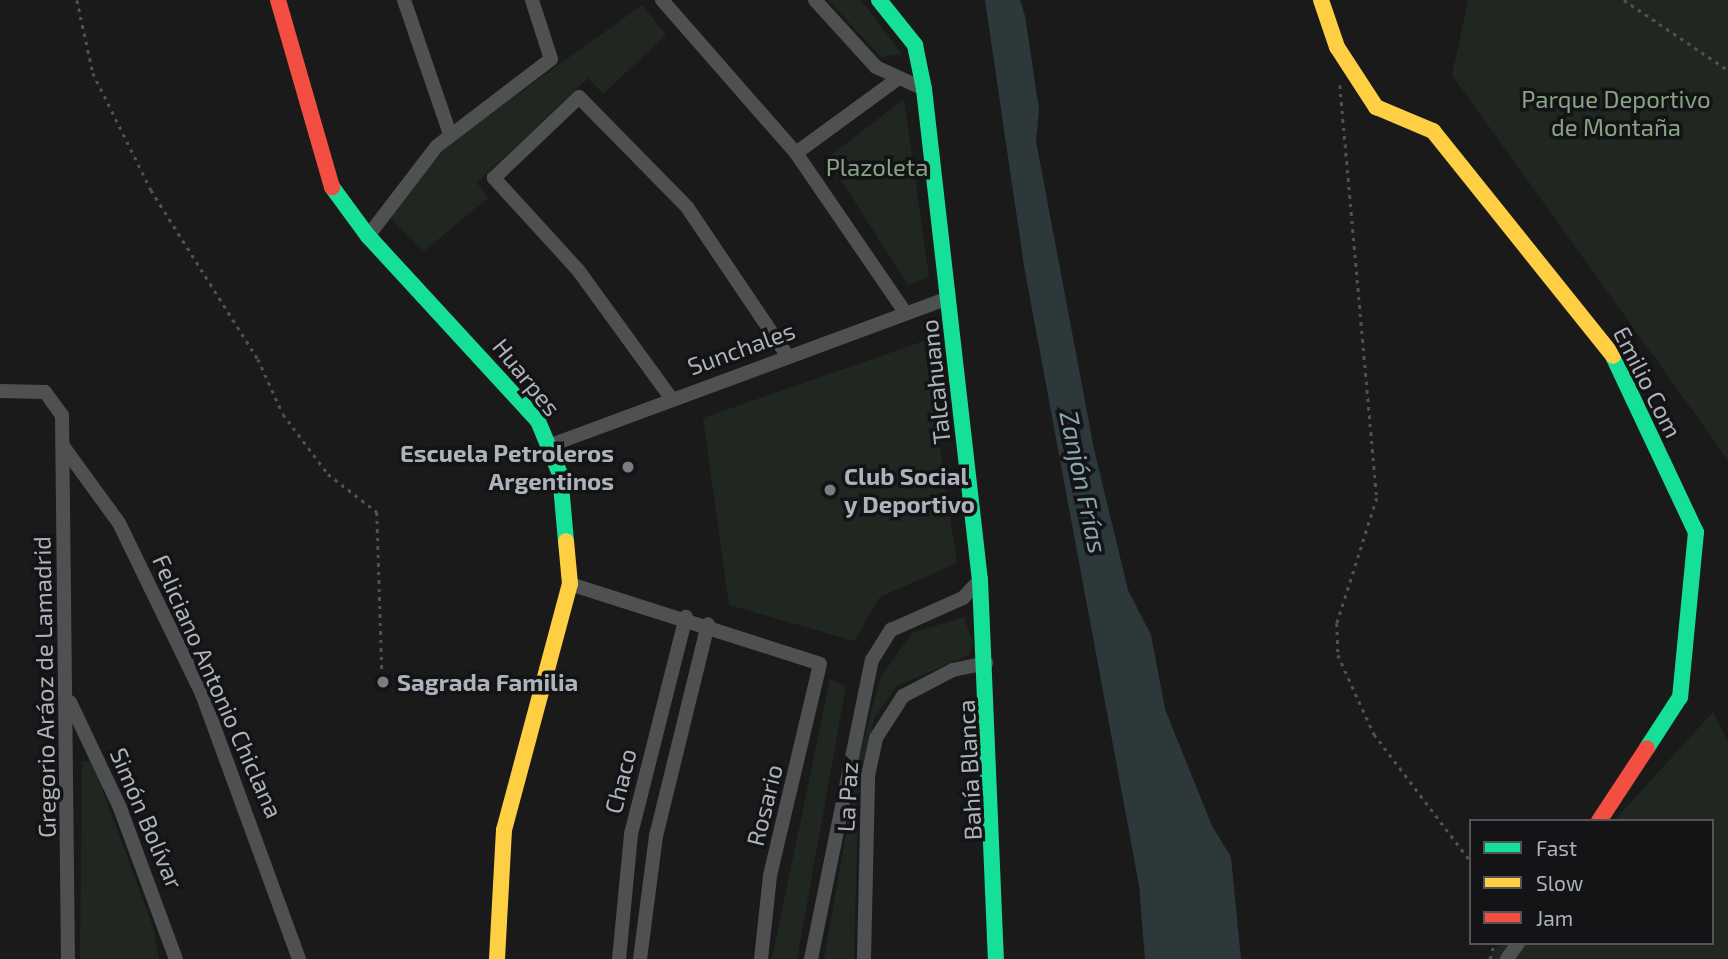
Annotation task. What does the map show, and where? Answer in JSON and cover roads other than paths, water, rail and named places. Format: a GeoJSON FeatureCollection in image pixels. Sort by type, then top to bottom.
{"type":"FeatureCollection","features":[{"type":"Feature","properties":{"kind":"street","name":"Huarpes"},"geometry":{"type":"LineString","coordinates":[[278,0],[330,184],[368,236],[521,401],[551,445],[568,521],[570,584],[504,830],[497,959]]}},
{"type":"Feature","properties":{"kind":"street"},"geometry":{"type":"LineString","coordinates":[[404,0],[450,134]]}},
{"type":"Feature","properties":{"kind":"street"},"geometry":{"type":"LineString","coordinates":[[368,236],[450,134],[551,59],[532,0]]}},
{"type":"Feature","properties":{"kind":"street"},"geometry":{"type":"LineString","coordinates":[[662,0],[796,153],[905,312]]}},
{"type":"Feature","properties":{"kind":"street"},"geometry":{"type":"LineString","coordinates":[[815,0],[876,67],[924,89]]}},
{"type":"Feature","properties":{"kind":"street","name":"Talcahuano"},"geometry":{"type":"LineString","coordinates":[[879,0],[915,46],[924,89],[980,580]]}},
{"type":"Feature","properties":{"kind":"street","name":"Emilio Com"},"geometry":{"type":"LineString","coordinates":[[1321,0],[1337,47],[1376,107],[1433,131],[1608,345],[1696,532],[1680,697],[1600,819]]}},
{"type":"Feature","properties":{"kind":"street"},"geometry":{"type":"LineString","coordinates":[[796,153],[899,78]]}},
{"type":"Feature","properties":{"kind":"street"},"geometry":{"type":"LineString","coordinates":[[671,398],[578,270],[495,178],[579,97],[687,207],[787,355]]}},
{"type":"Feature","properties":{"kind":"street","name":"Sunchales"},"geometry":{"type":"LineString","coordinates":[[551,445],[787,355],[948,298]]}},
{"type":"Feature","properties":{"kind":"street","name":"Gregorio Aráoz de Lamadrid"},"geometry":{"type":"LineString","coordinates":[[0,391],[45,391],[62,415],[69,698],[68,959]]}},
{"type":"Feature","properties":{"kind":"street","name":"Feliciano Antonio Chiclana"},"geometry":{"type":"LineString","coordinates":[[63,446],[119,523],[202,694],[299,959]]}},
{"type":"Feature","properties":{"kind":"street"},"geometry":{"type":"LineString","coordinates":[[811,959],[873,660],[891,631],[963,598],[980,580]]}},
{"type":"Feature","properties":{"kind":"street","name":"Bahía Blanca"},"geometry":{"type":"LineString","coordinates":[[980,580],[986,663],[996,959]]}},
{"type":"Feature","properties":{"kind":"street"},"geometry":{"type":"LineString","coordinates":[[570,584],[708,624]]}},
{"type":"Feature","properties":{"kind":"street","name":"Chaco"},"geometry":{"type":"LineString","coordinates":[[619,959],[631,834],[686,617]]}},
{"type":"Feature","properties":{"kind":"street","name":"Chaco"},"geometry":{"type":"LineString","coordinates":[[640,959],[656,836],[708,624]]}},
{"type":"Feature","properties":{"kind":"street","name":"Rosario"},"geometry":{"type":"LineString","coordinates":[[708,624],[820,664],[770,876],[761,959]]}},
{"type":"Feature","properties":{"kind":"street","name":"La Paz"},"geometry":{"type":"LineString","coordinates":[[864,959],[868,775],[876,738],[903,696],[953,670],[986,663]]}},
{"type":"Feature","properties":{"kind":"street","name":"Simón Bolívar"},"geometry":{"type":"LineString","coordinates":[[69,698],[125,819],[176,959]]}},
{"type":"Feature","properties":{"kind":"water","name":"Zanjón Frías"},"geometry":{"type":"Polygon","coordinates":[[[985,0],[1020,0],[1025,16],[1039,109],[1036,141],[1094,449],[1128,590],[1151,635],[1165,709],[1212,826],[1231,857],[1241,959],[1145,959],[1139,885],[1024,266],[985,0]]]}},
{"type":"Feature","properties":{"kind":"place","name":"Escuela Petroleros Argentinos"},"geometry":{"type":"Point","coordinates":[628,467]}},
{"type":"Feature","properties":{"kind":"place","name":"Club Social y Deportivo"},"geometry":{"type":"Point","coordinates":[830,490]}},
{"type":"Feature","properties":{"kind":"place","name":"Sagrada Familia"},"geometry":{"type":"Point","coordinates":[383,682]}},
{"type":"Feature","properties":{"kind":"park label","name":"Parque Deportivo de Montaña"},"geometry":{"type":"Point","coordinates":[1616,113]}},
{"type":"Feature","properties":{"kind":"park label","name":"Plazoleta"},"geometry":{"type":"Point","coordinates":[877,167]}}]}
